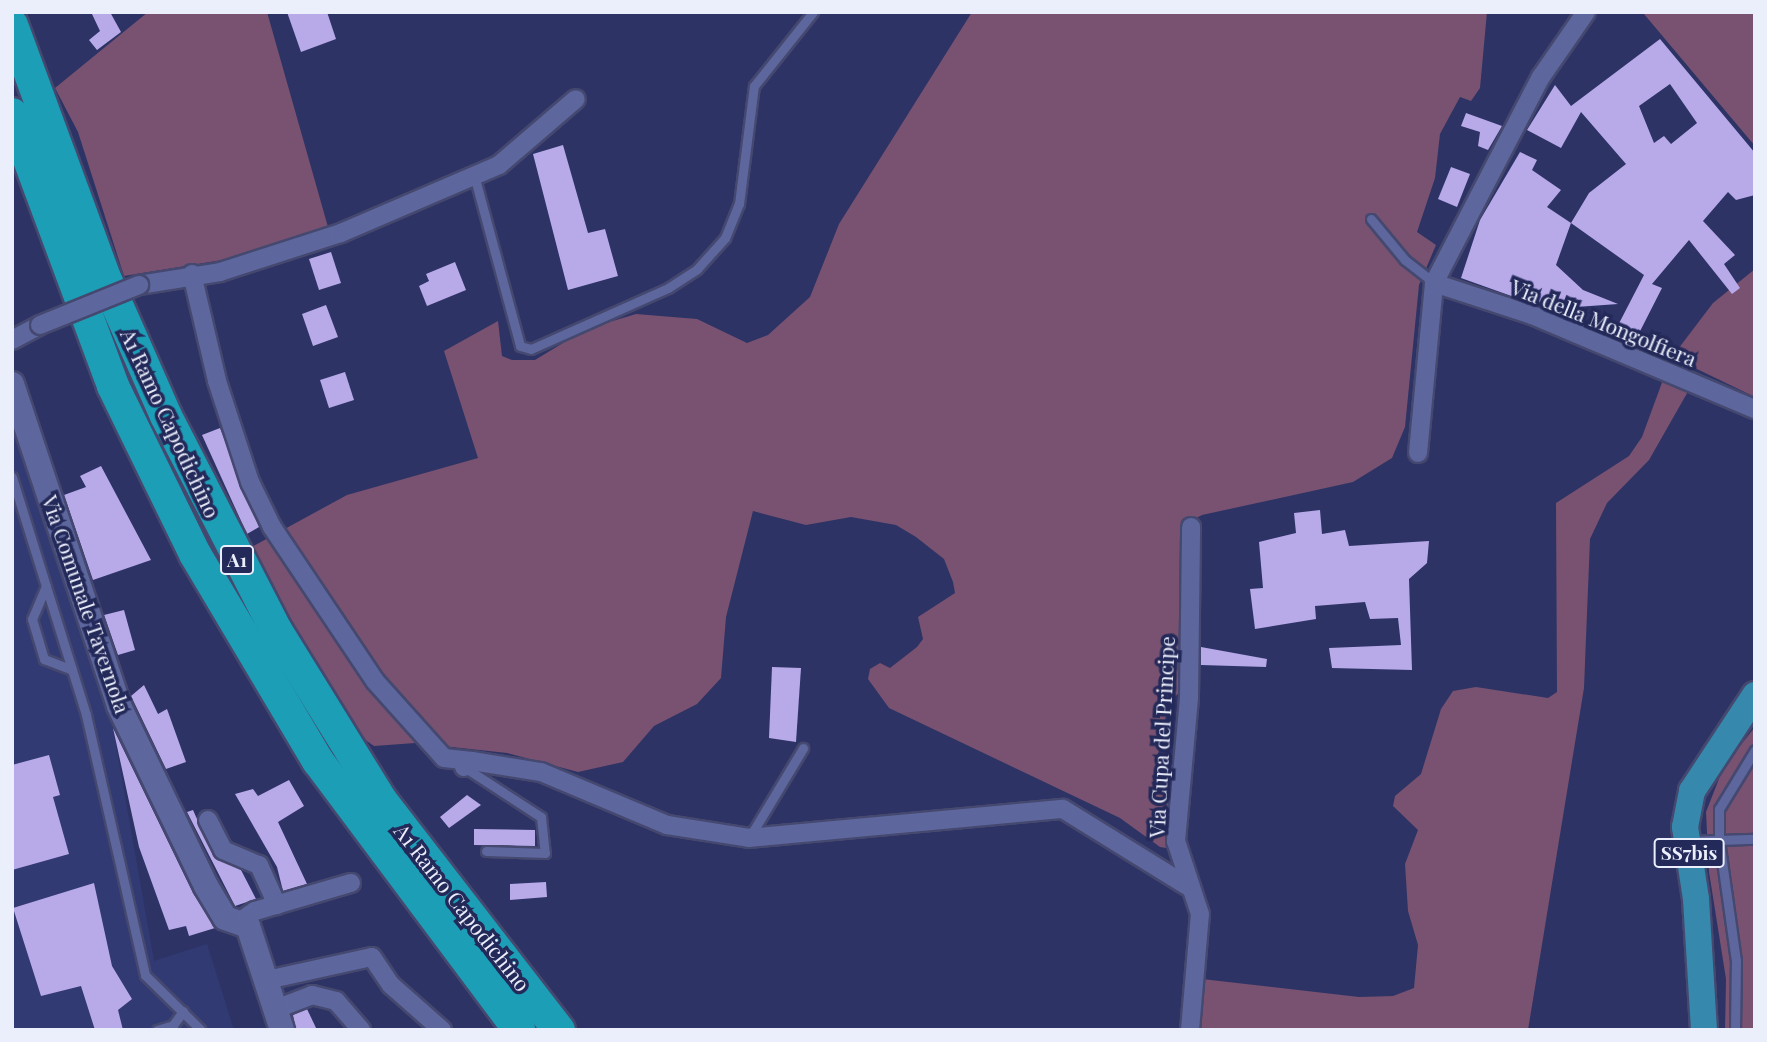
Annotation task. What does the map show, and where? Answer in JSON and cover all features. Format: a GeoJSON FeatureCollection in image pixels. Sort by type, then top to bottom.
{"type":"FeatureCollection","features":[{"type":"Feature","properties":{"kind":"highway","name":"A1 Ramo Capodichino"},"geometry":{"type":"LineString","coordinates":[[12,25],[106,280],[183,452],[276,630],[381,800],[559,1030]]}},
{"type":"Feature","properties":{"kind":"highway","name":"A1 Ramo Capodichino"},"geometry":{"type":"LineString","coordinates":[[12,114],[113,386],[195,554],[318,761],[519,1030]]}},
{"type":"Feature","properties":{"kind":"main road","name":"SS7bis"},"geometry":{"type":"LineString","coordinates":[[1704,1030],[1703,975],[1687,841],[1692,791],[1755,695]]}},
{"type":"Feature","properties":{"kind":"street"},"geometry":{"type":"LineString","coordinates":[[1418,453],[1434,283],[1541,77],[1586,12]]}},
{"type":"Feature","properties":{"kind":"street"},"geometry":{"type":"LineString","coordinates":[[12,340],[40,325],[139,285],[191,274],[220,272],[341,233],[499,164],[576,99]]}},
{"type":"Feature","properties":{"kind":"street"},"geometry":{"type":"LineString","coordinates":[[191,274],[221,393],[250,482],[272,527],[375,681],[444,758],[468,764],[541,772],[667,825],[749,838],[1063,810],[1186,886]]}},
{"type":"Feature","properties":{"kind":"street","name":"Via della Mongolfiera"},"geometry":{"type":"LineString","coordinates":[[1434,283],[1532,315],[1755,409]]}},
{"type":"Feature","properties":{"kind":"street","name":"Via Comunale Tavernola"},"geometry":{"type":"LineString","coordinates":[[12,384],[119,706],[206,886],[225,918],[248,926],[279,1019],[313,995],[336,1001],[361,1030]]}},
{"type":"Feature","properties":{"kind":"street","name":"Via Cupa del Principe"},"geometry":{"type":"LineString","coordinates":[[1190,1030],[1200,914],[1186,886],[1176,841],[1189,698],[1191,527]]}},
{"type":"Feature","properties":{"kind":"street"},"geometry":{"type":"LineString","coordinates":[[208,820],[223,850],[259,865],[277,905]]}},
{"type":"Feature","properties":{"kind":"street"},"geometry":{"type":"LineString","coordinates":[[239,922],[277,905],[351,883]]}},
{"type":"Feature","properties":{"kind":"street"},"geometry":{"type":"LineString","coordinates":[[267,980],[372,957],[391,985],[442,1030]]}},
{"type":"Feature","properties":{"kind":"lane"},"geometry":{"type":"LineString","coordinates":[[474,175],[520,345],[531,349],[668,288],[697,269],[724,238],[739,204],[754,86],[813,12]]}},
{"type":"Feature","properties":{"kind":"lane"},"geometry":{"type":"LineString","coordinates":[[1371,219],[1405,260],[1434,283]]}},
{"type":"Feature","properties":{"kind":"lane"},"geometry":{"type":"LineString","coordinates":[[12,477],[72,670],[145,975],[201,1030]]}},
{"type":"Feature","properties":{"kind":"lane"},"geometry":{"type":"LineString","coordinates":[[46,586],[32,619],[41,650],[44,659],[72,670]]}},
{"type":"Feature","properties":{"kind":"lane"},"geometry":{"type":"LineString","coordinates":[[749,838],[803,748]]}},
{"type":"Feature","properties":{"kind":"lane"},"geometry":{"type":"LineString","coordinates":[[1735,1030],[1736,961],[1719,840],[1719,809],[1755,750]]}},
{"type":"Feature","properties":{"kind":"lane"},"geometry":{"type":"LineString","coordinates":[[468,764],[541,817],[545,853],[486,851]]}},
{"type":"Feature","properties":{"kind":"lane"},"geometry":{"type":"LineString","coordinates":[[1687,841],[1755,839]]}},
{"type":"Feature","properties":{"kind":"lane"},"geometry":{"type":"LineString","coordinates":[[157,1030],[173,1025],[183,1011]]}},
{"type":"Feature","properties":{"kind":"shaded area"},"geometry":{"type":"Polygon","coordinates":[[[148,12],[267,12],[328,227],[222,260],[124,276],[78,132],[55,88],[148,12]]]}},
{"type":"Feature","properties":{"kind":"shaded area"},"geometry":{"type":"Polygon","coordinates":[[[972,12],[1487,12],[1480,88],[1471,101],[1460,97],[1440,134],[1435,178],[1417,232],[1436,245],[1419,285],[1405,427],[1392,458],[1353,482],[1202,515],[1183,525],[1184,669],[1199,670],[1168,705],[1153,779],[1186,822],[1186,851],[1160,847],[1120,818],[889,708],[868,679],[870,669],[880,663],[890,668],[917,647],[923,639],[918,617],[955,593],[953,582],[944,559],[916,537],[896,525],[851,517],[806,525],[753,511],[726,617],[721,678],[697,704],[654,726],[623,762],[578,772],[507,753],[415,743],[374,746],[354,732],[246,550],[347,495],[478,458],[444,351],[498,321],[502,356],[512,360],[535,360],[586,329],[636,314],[697,319],[747,343],[768,335],[810,297],[839,224],[972,12]]]}},
{"type":"Feature","properties":{"kind":"shaded area"},"geometry":{"type":"Polygon","coordinates":[[[1642,12],[1755,12],[1755,146],[1644,14],[1642,12]]]}},
{"type":"Feature","properties":{"kind":"shaded area"},"geometry":{"type":"Polygon","coordinates":[[[1755,269],[1755,397],[1672,357],[1713,303],[1755,269]]]}},
{"type":"Feature","properties":{"kind":"shaded area"},"geometry":{"type":"Polygon","coordinates":[[[1664,377],[1690,388],[1649,460],[1607,503],[1590,539],[1584,688],[1528,1030],[1192,1030],[1202,979],[1359,997],[1393,996],[1414,988],[1418,945],[1408,911],[1405,864],[1418,830],[1393,806],[1395,796],[1421,774],[1441,709],[1453,691],[1476,687],[1548,698],[1557,692],[1556,503],[1629,456],[1642,437],[1664,377]]]}},
{"type":"Feature","properties":{"kind":"shaded area"},"geometry":{"type":"Polygon","coordinates":[[[12,419],[113,728],[154,961],[207,944],[234,1030],[12,1030],[12,419]]]}},
{"type":"Feature","properties":{"kind":"shaded area"},"geometry":{"type":"Polygon","coordinates":[[[1755,727],[1755,1030],[1725,1030],[1726,979],[1709,872],[1706,812],[1724,766],[1755,727]]]}},
{"type":"Feature","properties":{"kind":"building"},"geometry":{"type":"Polygon","coordinates":[[[91,12],[110,12],[121,32],[97,50],[89,40],[100,31],[91,12]]]}},
{"type":"Feature","properties":{"kind":"building"},"geometry":{"type":"Polygon","coordinates":[[[287,12],[327,12],[336,39],[301,52],[287,12]]]}},
{"type":"Feature","properties":{"kind":"building"},"geometry":{"type":"Polygon","coordinates":[[[1660,39],[1755,153],[1755,195],[1736,200],[1728,192],[1703,221],[1735,255],[1724,264],[1740,288],[1732,294],[1689,240],[1652,284],[1662,288],[1633,345],[1613,335],[1644,275],[1571,223],[1589,193],[1626,164],[1581,112],[1561,148],[1527,130],[1555,85],[1571,106],[1660,39]],[[1670,84],[1639,106],[1654,143],[1664,136],[1671,144],[1697,123],[1670,84]]]}},
{"type":"Feature","properties":{"kind":"building"},"geometry":{"type":"Polygon","coordinates":[[[1466,113],[1502,126],[1488,150],[1478,146],[1480,132],[1461,126],[1466,113]]]}},
{"type":"Feature","properties":{"kind":"building"},"geometry":{"type":"Polygon","coordinates":[[[563,145],[588,233],[605,229],[618,276],[568,290],[533,154],[563,145]]]}},
{"type":"Feature","properties":{"kind":"building"},"geometry":{"type":"Polygon","coordinates":[[[1520,152],[1537,160],[1532,170],[1561,190],[1547,207],[1571,223],[1556,265],[1583,290],[1618,304],[1548,309],[1461,278],[1480,220],[1520,152]]]}},
{"type":"Feature","properties":{"kind":"building"},"geometry":{"type":"Polygon","coordinates":[[[1451,167],[1470,174],[1457,207],[1438,199],[1451,167]]]}},
{"type":"Feature","properties":{"kind":"building"},"geometry":{"type":"Polygon","coordinates":[[[331,252],[341,283],[319,290],[309,259],[331,252]]]}},
{"type":"Feature","properties":{"kind":"building"},"geometry":{"type":"Polygon","coordinates":[[[455,262],[466,290],[427,306],[419,286],[429,281],[426,274],[455,262]]]}},
{"type":"Feature","properties":{"kind":"building"},"geometry":{"type":"Polygon","coordinates":[[[326,305],[338,337],[313,346],[302,314],[326,305]]]}},
{"type":"Feature","properties":{"kind":"building"},"geometry":{"type":"Polygon","coordinates":[[[345,372],[354,400],[329,408],[320,380],[345,372]]]}},
{"type":"Feature","properties":{"kind":"building"},"geometry":{"type":"Polygon","coordinates":[[[220,428],[259,527],[247,534],[202,435],[220,428]]]}},
{"type":"Feature","properties":{"kind":"building"},"geometry":{"type":"Polygon","coordinates":[[[101,466],[151,560],[93,580],[64,495],[86,487],[80,476],[101,466]]]}},
{"type":"Feature","properties":{"kind":"building"},"geometry":{"type":"Polygon","coordinates":[[[1320,510],[1322,534],[1345,530],[1349,546],[1429,541],[1427,563],[1409,579],[1412,670],[1332,668],[1329,648],[1401,645],[1398,618],[1370,619],[1365,602],[1315,606],[1316,619],[1255,629],[1250,589],[1263,588],[1259,542],[1296,533],[1294,513],[1320,510]]]}},
{"type":"Feature","properties":{"kind":"building"},"geometry":{"type":"Polygon","coordinates":[[[124,610],[135,650],[118,655],[104,615],[124,610]]]}},
{"type":"Feature","properties":{"kind":"building"},"geometry":{"type":"Polygon","coordinates":[[[1201,647],[1267,659],[1266,667],[1201,665],[1201,647]]]}},
{"type":"Feature","properties":{"kind":"building"},"geometry":{"type":"Polygon","coordinates":[[[772,667],[801,668],[796,742],[769,738],[772,667]]]}},
{"type":"Feature","properties":{"kind":"building"},"geometry":{"type":"Polygon","coordinates":[[[144,685],[158,714],[167,709],[186,762],[166,769],[131,696],[144,685]]]}},
{"type":"Feature","properties":{"kind":"building"},"geometry":{"type":"Polygon","coordinates":[[[113,728],[193,893],[215,928],[189,936],[186,926],[169,930],[139,847],[113,728]]]}},
{"type":"Feature","properties":{"kind":"building"},"geometry":{"type":"Polygon","coordinates":[[[49,755],[60,795],[53,797],[69,854],[12,870],[12,765],[49,755]]]}},
{"type":"Feature","properties":{"kind":"building"},"geometry":{"type":"Polygon","coordinates":[[[289,780],[304,806],[278,822],[307,884],[283,891],[277,867],[235,794],[253,789],[258,796],[289,780]]]}},
{"type":"Feature","properties":{"kind":"building"},"geometry":{"type":"Polygon","coordinates":[[[467,795],[481,805],[449,828],[440,817],[467,795]]]}},
{"type":"Feature","properties":{"kind":"building"},"geometry":{"type":"Polygon","coordinates":[[[193,810],[213,855],[241,870],[256,899],[235,906],[187,812],[193,810]]]}},
{"type":"Feature","properties":{"kind":"building"},"geometry":{"type":"Polygon","coordinates":[[[474,829],[535,830],[535,846],[474,845],[474,829]]]}},
{"type":"Feature","properties":{"kind":"building"},"geometry":{"type":"Polygon","coordinates":[[[546,882],[547,897],[510,900],[510,884],[546,882]]]}},
{"type":"Feature","properties":{"kind":"building"},"geometry":{"type":"Polygon","coordinates":[[[94,883],[112,966],[132,999],[118,1010],[123,1030],[95,1030],[81,986],[41,996],[13,908],[94,883]]]}},
{"type":"Feature","properties":{"kind":"building"},"geometry":{"type":"Polygon","coordinates":[[[307,1009],[317,1030],[296,1030],[293,1015],[307,1009]]]}}]}
